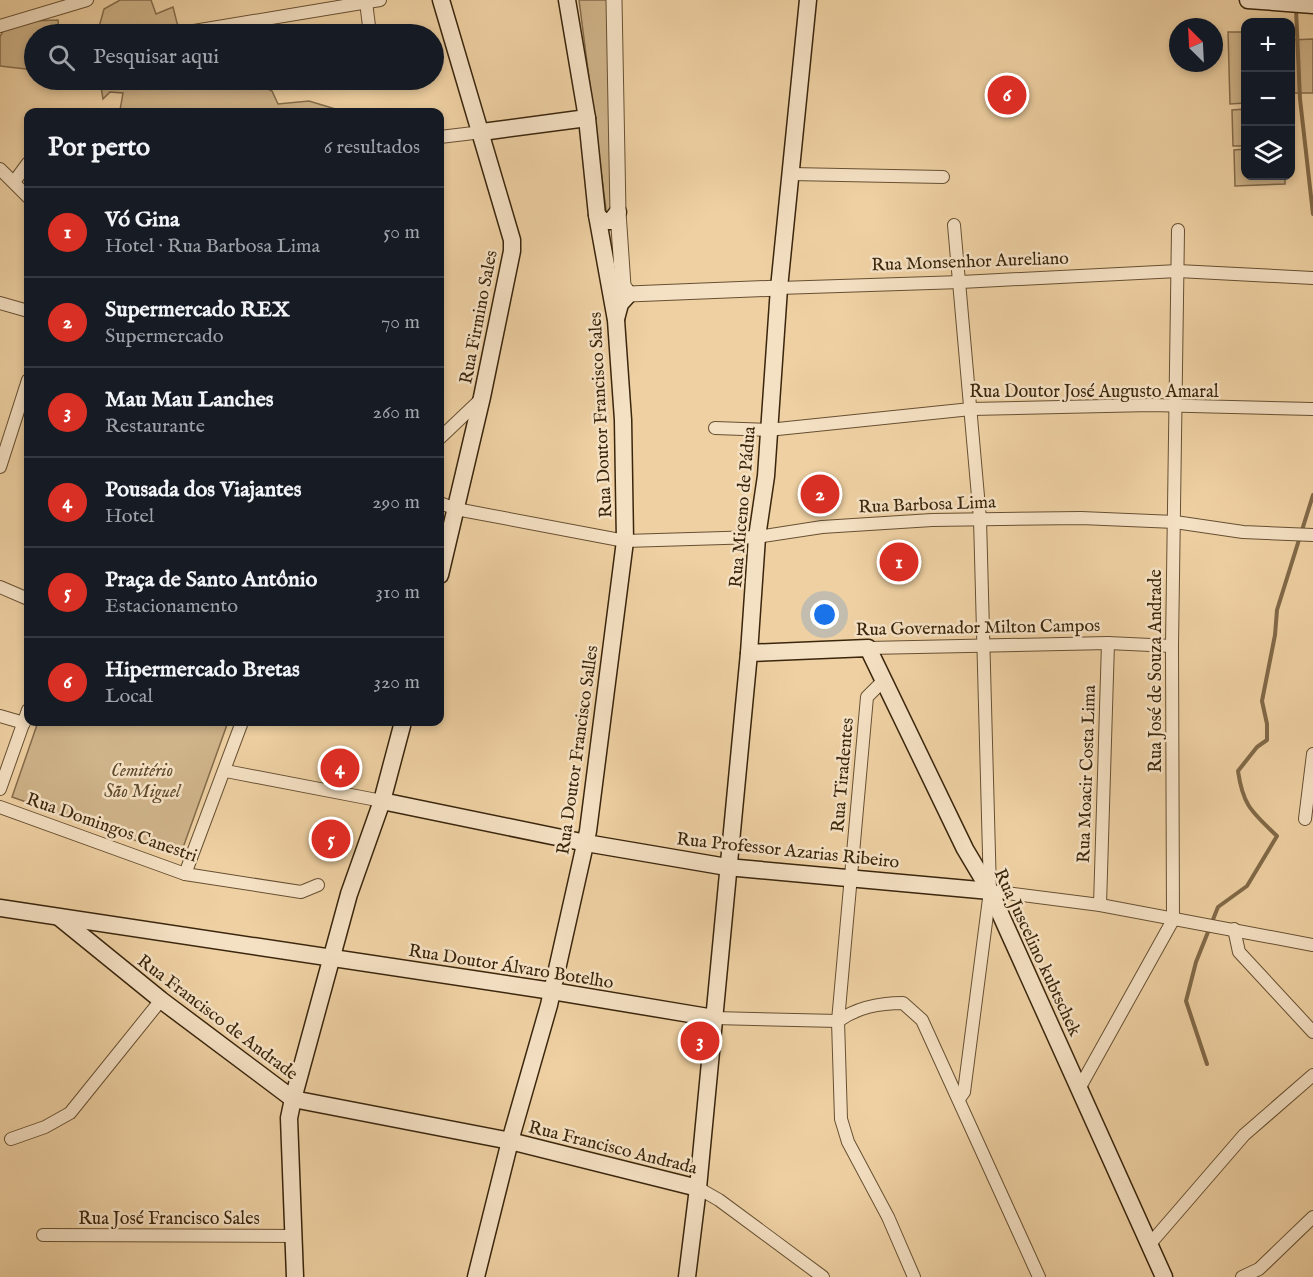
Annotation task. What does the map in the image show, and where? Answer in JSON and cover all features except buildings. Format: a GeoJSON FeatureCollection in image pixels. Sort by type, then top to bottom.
{"type":"FeatureCollection","features":[{"type":"Feature","properties":{"kind":"main road","name":"Rua Firmino Sales"},"geometry":{"type":"LineString","coordinates":[[441,0],[482,132],[512,240],[511,262],[482,398],[468,425],[456,508],[444,558]]}},
{"type":"Feature","properties":{"kind":"main road","name":"Rua Doutor Francisco Sales"},"geometry":{"type":"LineString","coordinates":[[567,0],[587,118],[597,215],[616,320],[623,420],[625,541]]}},
{"type":"Feature","properties":{"kind":"main road","name":"Rua Miceno de Pádua"},"geometry":{"type":"LineString","coordinates":[[687,1277],[698,1188],[749,653],[757,537],[766,476],[779,288],[808,0]]}},
{"type":"Feature","properties":{"kind":"main road"},"geometry":{"type":"LineString","coordinates":[[1248,0],[1313,5]]}},
{"type":"Feature","properties":{"kind":"main road"},"geometry":{"type":"LineString","coordinates":[[482,132],[587,118]]}},
{"type":"Feature","properties":{"kind":"main road"},"geometry":{"type":"LineString","coordinates":[[597,215],[603,221],[611,222],[618,212]]}},
{"type":"Feature","properties":{"kind":"main road"},"geometry":{"type":"LineString","coordinates":[[616,320],[620,304],[629,294]]}},
{"type":"Feature","properties":{"kind":"main road","name":"Rua Doutor Francisco Salles"},"geometry":{"type":"LineString","coordinates":[[476,1277],[510,1141],[552,991],[586,843],[625,541]]}},
{"type":"Feature","properties":{"kind":"main road","name":"Rua Governador Milton Campos"},"geometry":{"type":"LineString","coordinates":[[749,653],[868,648]]}},
{"type":"Feature","properties":{"kind":"main road","name":"Rua Juscelino kubtschek"},"geometry":{"type":"LineString","coordinates":[[868,648],[882,682],[965,849],[990,891],[1007,927],[1164,1277]]}},
{"type":"Feature","properties":{"kind":"main road"},"geometry":{"type":"LineString","coordinates":[[295,1277],[289,1119],[349,894],[382,801],[402,726]]}},
{"type":"Feature","properties":{"kind":"main road","name":"Rua Professor Azarias Ribeiro"},"geometry":{"type":"LineString","coordinates":[[382,801],[586,843],[728,867],[990,891]]}},
{"type":"Feature","properties":{"kind":"main road","name":"Rua Francisco de Andrade"},"geometry":{"type":"LineString","coordinates":[[0,908],[59,917],[77,925],[161,1000],[293,1099],[510,1141]]}},
{"type":"Feature","properties":{"kind":"main road","name":"Rua Doutor Álvaro Botelho"},"geometry":{"type":"LineString","coordinates":[[77,925],[331,958],[714,1018]]}},
{"type":"Feature","properties":{"kind":"main road","name":"Rua Francisco Andrada"},"geometry":{"type":"LineString","coordinates":[[510,1141],[698,1188]]}},
{"type":"Feature","properties":{"kind":"street"},"geometry":{"type":"LineString","coordinates":[[0,26],[87,0]]}},
{"type":"Feature","properties":{"kind":"street"},"geometry":{"type":"LineString","coordinates":[[235,24],[380,0]]}},
{"type":"Feature","properties":{"kind":"street"},"geometry":{"type":"LineString","coordinates":[[614,0],[618,212],[623,286],[629,294]]}},
{"type":"Feature","properties":{"kind":"street"},"geometry":{"type":"LineString","coordinates":[[366,2],[369,24]]}},
{"type":"Feature","properties":{"kind":"street"},"geometry":{"type":"LineString","coordinates":[[444,137],[482,132]]}},
{"type":"Feature","properties":{"kind":"street"},"geometry":{"type":"LineString","coordinates":[[14,182],[24,168]]}},
{"type":"Feature","properties":{"kind":"street"},"geometry":{"type":"LineString","coordinates":[[0,169],[24,193]]}},
{"type":"Feature","properties":{"kind":"street"},"geometry":{"type":"LineString","coordinates":[[791,174],[943,177]]}},
{"type":"Feature","properties":{"kind":"street"},"geometry":{"type":"LineString","coordinates":[[954,225],[961,282],[980,519],[990,891],[964,1092],[959,1099]]}},
{"type":"Feature","properties":{"kind":"street","name":"Rua José de Souza Andrade"},"geometry":{"type":"LineString","coordinates":[[1080,1088],[1173,920],[1172,646],[1178,230]]}},
{"type":"Feature","properties":{"kind":"street","name":"Rua Monsenhor Aureliano"},"geometry":{"type":"LineString","coordinates":[[629,294],[961,282],[1178,271],[1313,278]]}},
{"type":"Feature","properties":{"kind":"street"},"geometry":{"type":"LineString","coordinates":[[0,303],[24,310]]}},
{"type":"Feature","properties":{"kind":"street"},"geometry":{"type":"LineString","coordinates":[[0,467],[24,392]]}},
{"type":"Feature","properties":{"kind":"street","name":"Rua Doutor José Augusto Amaral"},"geometry":{"type":"LineString","coordinates":[[715,428],[768,430],[971,409],[1140,405],[1313,409]]}},
{"type":"Feature","properties":{"kind":"street"},"geometry":{"type":"LineString","coordinates":[[444,436],[468,425]]}},
{"type":"Feature","properties":{"kind":"street","name":"Rua Barbosa Lima"},"geometry":{"type":"LineString","coordinates":[[444,504],[625,541],[757,537],[822,527],[980,519],[1081,518],[1174,522],[1243,532],[1313,535]]}},
{"type":"Feature","properties":{"kind":"street"},"geometry":{"type":"LineString","coordinates":[[0,587],[24,597]]}},
{"type":"Feature","properties":{"kind":"street","name":"Rua Governador Milton Campos"},"geometry":{"type":"LineString","coordinates":[[868,648],[984,648],[1108,643],[1172,646]]}},
{"type":"Feature","properties":{"kind":"street","name":"Rua Moacir Costa Lima"},"geometry":{"type":"LineString","coordinates":[[1100,905],[1108,643]]}},
{"type":"Feature","properties":{"kind":"street","name":"Rua Tiradentes"},"geometry":{"type":"LineString","coordinates":[[882,682],[867,697],[838,1021],[841,1119],[848,1142],[888,1217],[914,1277]]}},
{"type":"Feature","properties":{"kind":"street"},"geometry":{"type":"LineString","coordinates":[[0,716],[24,723],[0,789]]}},
{"type":"Feature","properties":{"kind":"street"},"geometry":{"type":"LineString","coordinates":[[185,874],[226,771],[241,726]]}},
{"type":"Feature","properties":{"kind":"street"},"geometry":{"type":"LineString","coordinates":[[1305,819],[1313,754]]}},
{"type":"Feature","properties":{"kind":"street","name":"Rua Professor Azarias Ribeiro"},"geometry":{"type":"LineString","coordinates":[[226,771],[382,801]]}},
{"type":"Feature","properties":{"kind":"street","name":"Rua Domingos Canestri"},"geometry":{"type":"LineString","coordinates":[[0,807],[185,874],[301,892],[318,885]]}},
{"type":"Feature","properties":{"kind":"street"},"geometry":{"type":"LineString","coordinates":[[965,849],[975,854],[983,851],[988,843]]}},
{"type":"Feature","properties":{"kind":"street","name":"Rua Professor Azarias Ribeiro"},"geometry":{"type":"LineString","coordinates":[[990,891],[1100,905],[1313,945]]}},
{"type":"Feature","properties":{"kind":"street"},"geometry":{"type":"LineString","coordinates":[[985,931],[992,924],[1007,927]]}},
{"type":"Feature","properties":{"kind":"street"},"geometry":{"type":"LineString","coordinates":[[1234,929],[1239,952],[1313,1032]]}},
{"type":"Feature","properties":{"kind":"street"},"geometry":{"type":"LineString","coordinates":[[11,1139],[45,1127],[70,1113],[161,1000]]}},
{"type":"Feature","properties":{"kind":"street","name":"Rua Doutor Álvaro Botelho"},"geometry":{"type":"LineString","coordinates":[[714,1018],[838,1021],[850,1013],[880,1003],[903,1003],[922,1020],[1039,1277]]}},
{"type":"Feature","properties":{"kind":"street"},"geometry":{"type":"LineString","coordinates":[[1149,1245],[1244,1135],[1313,1075]]}},
{"type":"Feature","properties":{"kind":"street","name":"Rua Francisco Andrada"},"geometry":{"type":"LineString","coordinates":[[698,1188],[719,1200],[823,1277]]}},
{"type":"Feature","properties":{"kind":"street"},"geometry":{"type":"LineString","coordinates":[[1242,1277],[1263,1273],[1313,1217]]}},
{"type":"Feature","properties":{"kind":"street","name":"Rua José Francisco Sales"},"geometry":{"type":"LineString","coordinates":[[43,1236],[294,1236]]}},
{"type":"Feature","properties":{"kind":"green space"},"geometry":{"type":"Polygon","coordinates":[[[120,0],[151,0],[156,14],[173,7],[178,24],[100,24],[104,9],[120,0]]]}},
{"type":"Feature","properties":{"kind":"green space"},"geometry":{"type":"Polygon","coordinates":[[[579,0],[607,0],[616,215],[607,217],[579,0]]]}},
{"type":"Feature","properties":{"kind":"green space"},"geometry":{"type":"Polygon","coordinates":[[[58,20],[58,24],[24,24],[24,69],[0,66],[0,37],[4,31],[17,24],[58,20]]]}},
{"type":"Feature","properties":{"kind":"green space"},"geometry":{"type":"Polygon","coordinates":[[[1228,32],[1241,32],[1241,103],[1230,104],[1228,32]]]}},
{"type":"Feature","properties":{"kind":"green space"},"geometry":{"type":"Polygon","coordinates":[[[1313,39],[1313,93],[1295,93],[1295,40],[1313,39]]]}},
{"type":"Feature","properties":{"kind":"green space"},"geometry":{"type":"Polygon","coordinates":[[[102,90],[270,90],[278,104],[309,101],[332,108],[120,108],[123,93],[110,92],[103,99],[102,90]]]}},
{"type":"Feature","properties":{"kind":"green space"},"geometry":{"type":"Polygon","coordinates":[[[1241,109],[1241,146],[1233,146],[1232,110],[1241,109]]]}},
{"type":"Feature","properties":{"kind":"green space"},"geometry":{"type":"Polygon","coordinates":[[[1241,149],[1241,180],[1285,180],[1285,184],[1235,186],[1234,150],[1241,149]]]}},
{"type":"Feature","properties":{"kind":"green space","name":"Cemitério São Miguel"},"geometry":{"type":"Polygon","coordinates":[[[37,726],[227,726],[180,856],[12,797],[37,726]]]}},
{"type":"Feature","properties":{"kind":"waterway"},"geometry":{"type":"LineString","coordinates":[[1296,9],[1300,99],[1313,214]]}},
{"type":"Feature","properties":{"kind":"waterway"},"geometry":{"type":"LineString","coordinates":[[1207,1064],[1186,1001],[1196,962],[1218,907],[1247,886],[1277,836],[1250,808],[1243,793],[1238,771],[1257,747],[1267,740],[1267,724],[1262,701],[1275,635],[1277,610],[1313,495]]}},
{"type":"Feature","properties":{"kind":"place","name":"Hipermercado Bretas"},"geometry":{"type":"Point","coordinates":[1007,95]}},
{"type":"Feature","properties":{"kind":"place","name":"Supermercado REX"},"geometry":{"type":"Point","coordinates":[820,494]}},
{"type":"Feature","properties":{"kind":"place","name":"Vó Gina"},"geometry":{"type":"Point","coordinates":[899,562]}},
{"type":"Feature","properties":{"kind":"place","name":"Pousada dos Viajantes"},"geometry":{"type":"Point","coordinates":[340,768]}},
{"type":"Feature","properties":{"kind":"place","name":"Praça de Santo Antônio"},"geometry":{"type":"Point","coordinates":[331,839]}},
{"type":"Feature","properties":{"kind":"place","name":"Mau Mau Lanches"},"geometry":{"type":"Point","coordinates":[700,1041]}}]}
